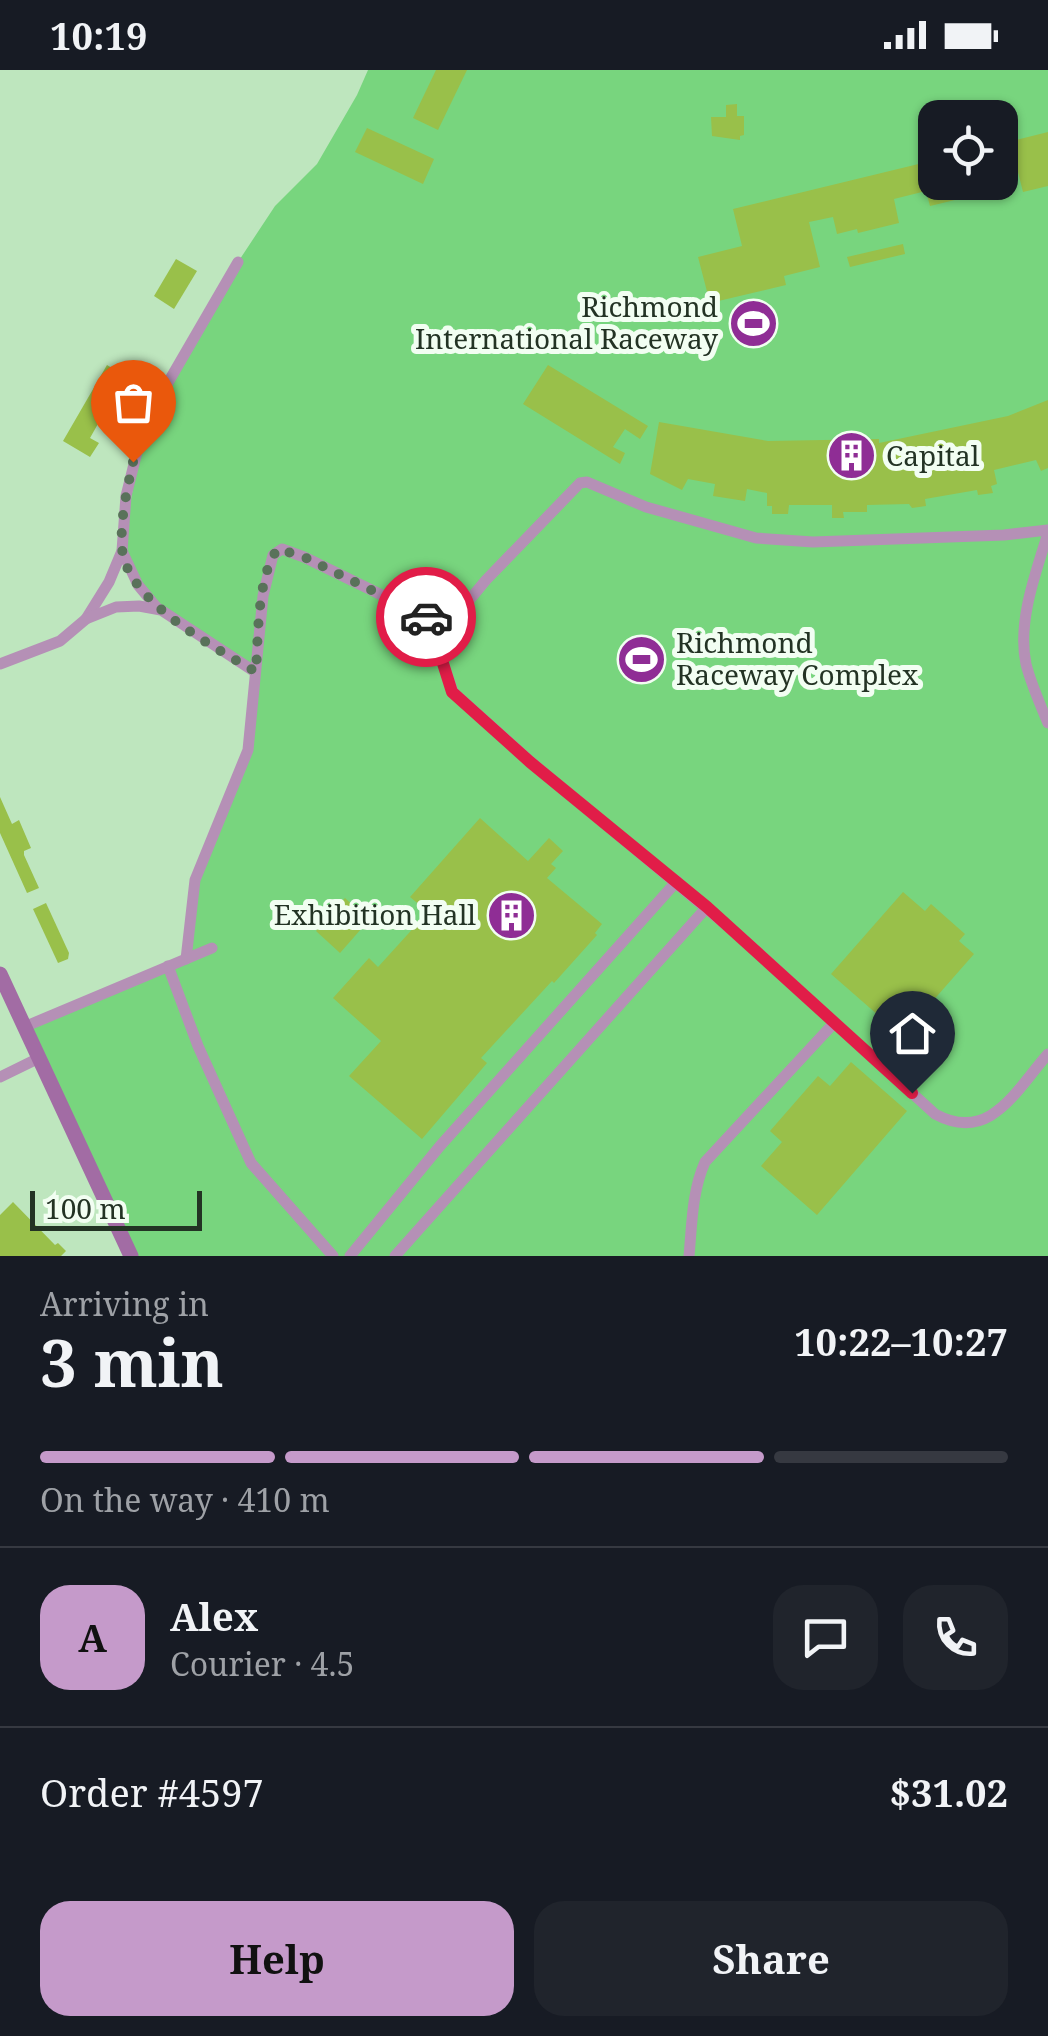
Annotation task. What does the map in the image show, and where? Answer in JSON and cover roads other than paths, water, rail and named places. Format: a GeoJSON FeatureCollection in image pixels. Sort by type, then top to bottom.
{"type":"FeatureCollection","features":[{"type":"Feature","properties":{"kind":"main road"},"geometry":{"type":"LineString","coordinates":[[0,974],[131,1256]]}},
{"type":"Feature","properties":{"kind":"street"},"geometry":{"type":"LineString","coordinates":[[0,664],[60,641],[86,619],[109,582],[122,551],[126,496],[144,424],[238,262]]}},
{"type":"Feature","properties":{"kind":"street"},"geometry":{"type":"LineString","coordinates":[[1048,723],[1024,648],[1028,608],[1048,531],[813,542],[756,538],[646,507],[587,482],[580,483],[486,580],[447,627],[440,654],[452,692],[530,762],[707,907],[935,1114],[956,1123],[979,1123],[992,1117],[1048,1054]]}},
{"type":"Feature","properties":{"kind":"street"},"geometry":{"type":"LineString","coordinates":[[186,959],[194,880],[245,762],[266,577],[272,555],[278,549],[304,557],[447,627]]}},
{"type":"Feature","properties":{"kind":"street"},"geometry":{"type":"LineString","coordinates":[[122,551],[138,585],[158,608],[256,672]]}},
{"type":"Feature","properties":{"kind":"street"},"geometry":{"type":"LineString","coordinates":[[86,619],[123,606],[158,608]]}},
{"type":"Feature","properties":{"kind":"street"},"geometry":{"type":"LineString","coordinates":[[350,1256],[440,1146],[677,881]]}},
{"type":"Feature","properties":{"kind":"street"},"geometry":{"type":"LineString","coordinates":[[395,1256],[707,907]]}},
{"type":"Feature","properties":{"kind":"street"},"geometry":{"type":"LineString","coordinates":[[24,1027],[212,948]]}},
{"type":"Feature","properties":{"kind":"street"},"geometry":{"type":"LineString","coordinates":[[168,966],[198,1046],[252,1163],[333,1256]]}},
{"type":"Feature","properties":{"kind":"street"},"geometry":{"type":"LineString","coordinates":[[689,1256],[696,1192],[705,1162],[834,1024]]}},
{"type":"Feature","properties":{"kind":"street"},"geometry":{"type":"LineString","coordinates":[[0,1077],[39,1058]]}},
{"type":"Feature","properties":{"kind":"place","name":"Richmond International Raceway"},"geometry":{"type":"Point","coordinates":[753,323]}},
{"type":"Feature","properties":{"kind":"place","name":"Capital"},"geometry":{"type":"Point","coordinates":[851,456]}},
{"type":"Feature","properties":{"kind":"place","name":"Richmond Raceway Complex"},"geometry":{"type":"Point","coordinates":[641,659]}},
{"type":"Feature","properties":{"kind":"place","name":"Exhibition Hall"},"geometry":{"type":"Point","coordinates":[511,915]}}]}
